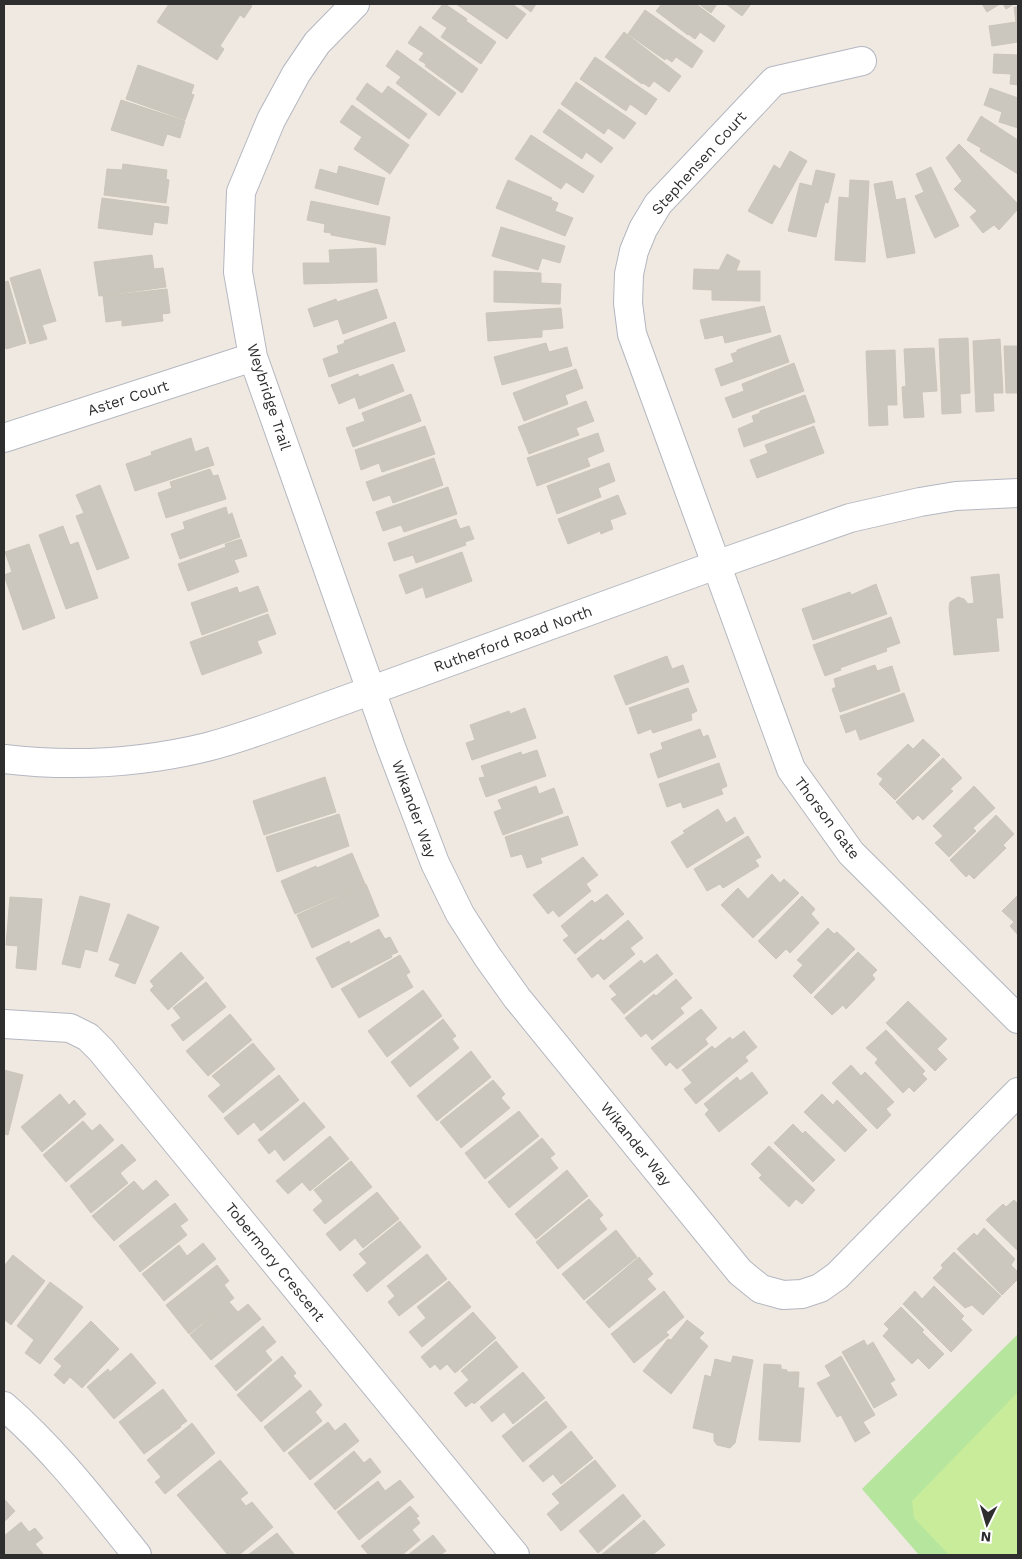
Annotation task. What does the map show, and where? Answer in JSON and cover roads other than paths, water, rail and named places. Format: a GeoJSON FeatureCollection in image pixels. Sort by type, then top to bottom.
{"type":"FeatureCollection","features":[{"type":"Feature","properties":{"kind":"street","name":"Weybridge Trail"},"geometry":{"type":"LineString","coordinates":[[355,4],[317,43],[296,74],[271,120],[242,192],[238,272],[253,357],[372,690]]}},
{"type":"Feature","properties":{"kind":"street","name":"Stephensen Court"},"geometry":{"type":"LineString","coordinates":[[716,565],[632,334],[628,303],[634,251],[643,229],[658,204],[774,81],[862,61]]}},
{"type":"Feature","properties":{"kind":"street","name":"Aster Court"},"geometry":{"type":"LineString","coordinates":[[4,438],[253,357]]}},
{"type":"Feature","properties":{"kind":"street","name":"Rutherford Road North"},"geometry":{"type":"LineString","coordinates":[[4,759],[36,763],[91,763],[142,759],[180,753],[237,738],[850,518],[956,496],[1018,493]]}},
{"type":"Feature","properties":{"kind":"street","name":"Thorson Gate"},"geometry":{"type":"LineString","coordinates":[[716,565],[791,768],[851,853],[1018,1019]]}},
{"type":"Feature","properties":{"kind":"street","name":"Wikander Way"},"geometry":{"type":"LineString","coordinates":[[372,690],[434,863],[460,914],[487,956],[517,998],[740,1272],[761,1289],[783,1295],[802,1294],[820,1288],[837,1276],[1018,1092]]}},
{"type":"Feature","properties":{"kind":"street","name":"Tobermory Crescent"},"geometry":{"type":"LineString","coordinates":[[4,1024],[70,1028],[88,1037],[101,1050],[515,1555]]}},
{"type":"Feature","properties":{"kind":"street"},"geometry":{"type":"LineString","coordinates":[[4,1406],[55,1455],[137,1555]]}}]}
